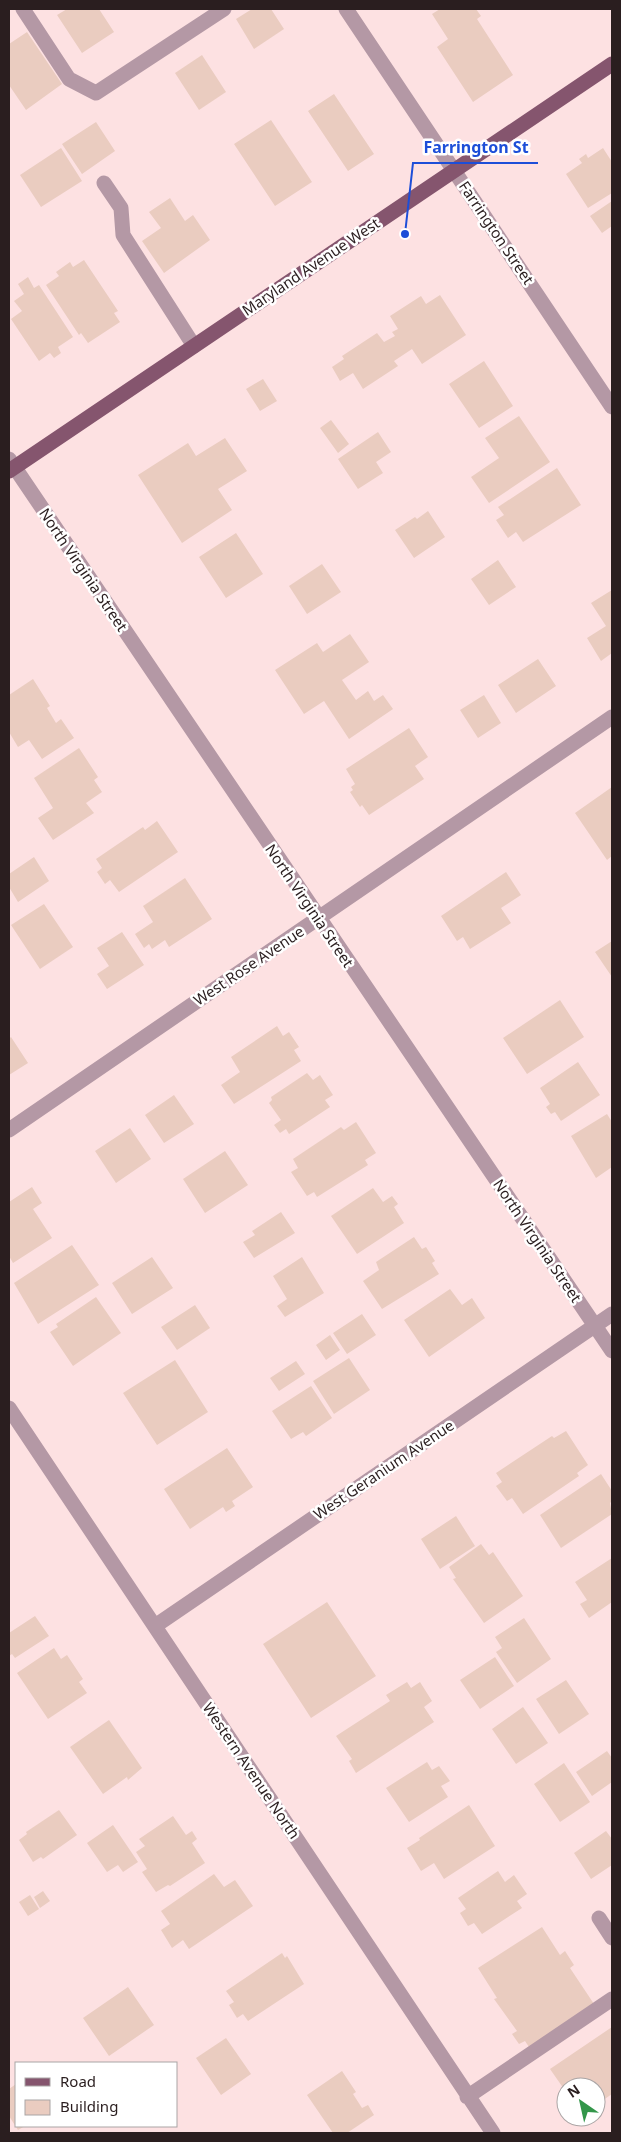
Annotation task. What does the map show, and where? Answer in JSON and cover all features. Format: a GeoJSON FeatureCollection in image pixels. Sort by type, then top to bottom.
{"type":"FeatureCollection","features":[{"type":"Feature","properties":{"kind":"main road","name":"Maryland Avenue West"},"geometry":{"type":"LineString","coordinates":[[10,466],[194,346],[612,64]]}},
{"type":"Feature","properties":{"kind":"street"},"geometry":{"type":"LineString","coordinates":[[23,9],[69,79],[96,93],[224,9]]}},
{"type":"Feature","properties":{"kind":"street","name":"Farrington Street"},"geometry":{"type":"LineString","coordinates":[[346,9],[612,407]]}},
{"type":"Feature","properties":{"kind":"street"},"geometry":{"type":"LineString","coordinates":[[104,183],[121,208],[123,235],[194,346]]}},
{"type":"Feature","properties":{"kind":"street","name":"North Virginia Street"},"geometry":{"type":"LineString","coordinates":[[10,466],[612,1351]]}},
{"type":"Feature","properties":{"kind":"street","name":"West Rose Avenue"},"geometry":{"type":"LineString","coordinates":[[9,1130],[612,717]]}},
{"type":"Feature","properties":{"kind":"street","name":"West Geranium Avenue"},"geometry":{"type":"LineString","coordinates":[[155,1626],[612,1314]]}},
{"type":"Feature","properties":{"kind":"street","name":"Western Avenue North"},"geometry":{"type":"LineString","coordinates":[[9,1408],[467,2097],[493,2133]]}},
{"type":"Feature","properties":{"kind":"street"},"geometry":{"type":"LineString","coordinates":[[599,1918],[612,1938]]}},
{"type":"Feature","properties":{"kind":"street"},"geometry":{"type":"LineString","coordinates":[[467,2097],[612,1999]]}},
{"type":"Feature","properties":{"kind":"building"},"geometry":{"type":"Polygon","coordinates":[[[67,9],[99,9],[114,32],[82,53],[57,15],[67,9]]]}},
{"type":"Feature","properties":{"kind":"building"},"geometry":{"type":"Polygon","coordinates":[[[252,9],[271,9],[284,29],[254,49],[236,19],[252,9]]]}},
{"type":"Feature","properties":{"kind":"building"},"geometry":{"type":"Polygon","coordinates":[[[440,9],[476,9],[481,16],[477,19],[513,75],[473,102],[437,47],[448,39],[432,14],[440,9]]]}},
{"type":"Feature","properties":{"kind":"building"},"geometry":{"type":"Polygon","coordinates":[[[27,32],[62,84],[26,110],[9,85],[9,44],[27,32]]]}},
{"type":"Feature","properties":{"kind":"building"},"geometry":{"type":"Polygon","coordinates":[[[202,55],[226,92],[199,110],[175,73],[202,55]]]}},
{"type":"Feature","properties":{"kind":"building"},"geometry":{"type":"Polygon","coordinates":[[[334,94],[374,154],[348,171],[308,111],[334,94]]]}},
{"type":"Feature","properties":{"kind":"building"},"geometry":{"type":"Polygon","coordinates":[[[271,120],[312,182],[275,206],[234,144],[271,120]]]}},
{"type":"Feature","properties":{"kind":"building"},"geometry":{"type":"Polygon","coordinates":[[[96,122],[115,151],[82,174],[62,144],[96,122]]]}},
{"type":"Feature","properties":{"kind":"building"},"geometry":{"type":"Polygon","coordinates":[[[61,148],[82,181],[41,207],[20,175],[61,148]]]}},
{"type":"Feature","properties":{"kind":"building"},"geometry":{"type":"Polygon","coordinates":[[[603,148],[612,162],[612,193],[588,208],[566,174],[582,163],[579,159],[586,154],[588,158],[603,148]]]}},
{"type":"Feature","properties":{"kind":"building"},"geometry":{"type":"Polygon","coordinates":[[[170,198],[185,221],[193,215],[210,240],[164,273],[142,241],[161,228],[149,212],[170,198]]]}},
{"type":"Feature","properties":{"kind":"building"},"geometry":{"type":"Polygon","coordinates":[[[612,201],[612,226],[602,233],[590,216],[612,201]]]}},
{"type":"Feature","properties":{"kind":"building"},"geometry":{"type":"Polygon","coordinates":[[[84,260],[118,311],[114,313],[120,322],[88,343],[81,333],[79,335],[46,285],[59,276],[56,272],[70,262],[73,267],[84,260]]]}},
{"type":"Feature","properties":{"kind":"building"},"geometry":{"type":"Polygon","coordinates":[[[28,277],[34,288],[39,285],[73,337],[58,347],[61,353],[54,358],[50,353],[39,361],[11,319],[22,311],[14,301],[24,294],[18,284],[28,277]]]}},
{"type":"Feature","properties":{"kind":"building"},"geometry":{"type":"Polygon","coordinates":[[[440,295],[466,335],[422,364],[412,349],[394,361],[398,366],[363,389],[353,373],[340,381],[332,367],[344,359],[342,356],[377,333],[384,342],[395,336],[392,332],[398,329],[390,316],[421,296],[426,304],[440,295]]]}},
{"type":"Feature","properties":{"kind":"building"},"geometry":{"type":"Polygon","coordinates":[[[484,361],[513,406],[479,428],[449,384],[484,361]]]}},
{"type":"Feature","properties":{"kind":"building"},"geometry":{"type":"Polygon","coordinates":[[[263,379],[277,401],[260,411],[246,389],[263,379]]]}},
{"type":"Feature","properties":{"kind":"building"},"geometry":{"type":"Polygon","coordinates":[[[519,416],[550,462],[489,503],[471,477],[499,458],[485,438],[519,416]]]}},
{"type":"Feature","properties":{"kind":"building"},"geometry":{"type":"Polygon","coordinates":[[[331,420],[349,444],[338,453],[320,428],[331,420]]]}},
{"type":"Feature","properties":{"kind":"building"},"geometry":{"type":"Polygon","coordinates":[[[378,432],[391,452],[376,462],[383,473],[358,489],[338,459],[378,432]]]}},
{"type":"Feature","properties":{"kind":"building"},"geometry":{"type":"Polygon","coordinates":[[[225,438],[247,471],[218,489],[232,510],[182,543],[138,475],[188,443],[196,456],[225,438]]]}},
{"type":"Feature","properties":{"kind":"building"},"geometry":{"type":"Polygon","coordinates":[[[557,468],[581,505],[523,542],[516,532],[508,538],[496,520],[504,515],[498,507],[557,468]]]}},
{"type":"Feature","properties":{"kind":"building"},"geometry":{"type":"Polygon","coordinates":[[[428,511],[445,537],[414,558],[395,530],[428,511]]]}},
{"type":"Feature","properties":{"kind":"building"},"geometry":{"type":"Polygon","coordinates":[[[236,533],[263,574],[226,598],[199,557],[236,533]]]}},
{"type":"Feature","properties":{"kind":"building"},"geometry":{"type":"Polygon","coordinates":[[[498,560],[516,587],[489,605],[471,579],[498,560]]]}},
{"type":"Feature","properties":{"kind":"building"},"geometry":{"type":"Polygon","coordinates":[[[322,564],[341,592],[307,614],[289,586],[322,564]]]}},
{"type":"Feature","properties":{"kind":"building"},"geometry":{"type":"Polygon","coordinates":[[[612,590],[612,653],[601,661],[587,638],[606,626],[591,603],[612,590]]]}},
{"type":"Feature","properties":{"kind":"building"},"geometry":{"type":"Polygon","coordinates":[[[350,634],[369,662],[342,680],[356,700],[368,691],[374,701],[383,695],[393,709],[349,739],[324,701],[304,714],[275,670],[317,643],[323,652],[350,634]]]}},
{"type":"Feature","properties":{"kind":"building"},"geometry":{"type":"Polygon","coordinates":[[[538,659],[556,686],[516,713],[498,685],[538,659]]]}},
{"type":"Feature","properties":{"kind":"building"},"geometry":{"type":"Polygon","coordinates":[[[33,679],[50,706],[47,708],[56,723],[61,719],[74,738],[42,759],[29,740],[18,747],[9,732],[9,695],[33,679]]]}},
{"type":"Feature","properties":{"kind":"building"},"geometry":{"type":"Polygon","coordinates":[[[484,695],[501,723],[478,738],[460,710],[484,695]]]}},
{"type":"Feature","properties":{"kind":"building"},"geometry":{"type":"Polygon","coordinates":[[[409,728],[428,757],[415,766],[424,779],[369,815],[362,805],[360,807],[350,792],[353,790],[351,787],[355,784],[346,769],[409,728]]]}},
{"type":"Feature","properties":{"kind":"building"},"geometry":{"type":"Polygon","coordinates":[[[79,748],[98,777],[94,780],[102,792],[86,803],[94,813],[53,840],[38,818],[53,808],[34,778],[79,748]]]}},
{"type":"Feature","properties":{"kind":"building"},"geometry":{"type":"Polygon","coordinates":[[[612,787],[612,856],[607,860],[575,813],[612,787]]]}},
{"type":"Feature","properties":{"kind":"building"},"geometry":{"type":"Polygon","coordinates":[[[157,821],[178,852],[119,892],[110,880],[105,884],[97,872],[102,868],[96,859],[143,827],[145,830],[157,821]]]}},
{"type":"Feature","properties":{"kind":"building"},"geometry":{"type":"Polygon","coordinates":[[[34,857],[49,881],[18,902],[9,887],[9,874],[34,857]]]}},
{"type":"Feature","properties":{"kind":"building"},"geometry":{"type":"Polygon","coordinates":[[[506,872],[521,895],[501,908],[511,923],[470,949],[463,937],[457,941],[441,916],[506,872]]]}},
{"type":"Feature","properties":{"kind":"building"},"geometry":{"type":"Polygon","coordinates":[[[185,878],[212,919],[169,947],[165,940],[152,949],[149,944],[144,948],[135,934],[153,922],[143,906],[185,878]]]}},
{"type":"Feature","properties":{"kind":"building"},"geometry":{"type":"Polygon","coordinates":[[[44,904],[73,947],[40,969],[11,925],[44,904]]]}},
{"type":"Feature","properties":{"kind":"building"},"geometry":{"type":"Polygon","coordinates":[[[122,932],[144,965],[107,989],[97,974],[109,966],[97,948],[122,932]]]}},
{"type":"Feature","properties":{"kind":"building"},"geometry":{"type":"Polygon","coordinates":[[[612,941],[612,977],[595,952],[612,941]]]}},
{"type":"Feature","properties":{"kind":"building"},"geometry":{"type":"Polygon","coordinates":[[[560,1000],[584,1037],[527,1074],[503,1038],[560,1000]]]}},
{"type":"Feature","properties":{"kind":"building"},"geometry":{"type":"Polygon","coordinates":[[[277,1026],[283,1036],[289,1032],[299,1047],[294,1050],[301,1061],[234,1104],[221,1085],[240,1072],[231,1057],[277,1026]]]}},
{"type":"Feature","properties":{"kind":"building"},"geometry":{"type":"Polygon","coordinates":[[[11,1037],[28,1063],[9,1075],[9,1039],[11,1037]]]}},
{"type":"Feature","properties":{"kind":"building"},"geometry":{"type":"Polygon","coordinates":[[[578,1062],[600,1095],[561,1121],[555,1112],[551,1114],[546,1107],[550,1104],[540,1088],[578,1062]]]}},
{"type":"Feature","properties":{"kind":"building"},"geometry":{"type":"Polygon","coordinates":[[[307,1073],[313,1080],[320,1075],[333,1095],[325,1100],[330,1107],[289,1134],[286,1129],[280,1133],[274,1125],[281,1120],[269,1103],[272,1100],[271,1097],[307,1073]]]}},
{"type":"Feature","properties":{"kind":"building"},"geometry":{"type":"Polygon","coordinates":[[[174,1095],[194,1124],[164,1143],[145,1115],[174,1095]]]}},
{"type":"Feature","properties":{"kind":"building"},"geometry":{"type":"Polygon","coordinates":[[[607,1114],[612,1122],[612,1167],[596,1178],[571,1136],[607,1114]]]}},
{"type":"Feature","properties":{"kind":"building"},"geometry":{"type":"Polygon","coordinates":[[[356,1122],[376,1153],[365,1160],[368,1165],[317,1197],[314,1192],[307,1196],[291,1172],[298,1168],[293,1159],[341,1127],[344,1130],[356,1122]]]}},
{"type":"Feature","properties":{"kind":"building"},"geometry":{"type":"Polygon","coordinates":[[[130,1128],[151,1159],[116,1183],[95,1151],[130,1128]]]}},
{"type":"Feature","properties":{"kind":"building"},"geometry":{"type":"Polygon","coordinates":[[[225,1151],[248,1185],[205,1213],[183,1179],[225,1151]]]}},
{"type":"Feature","properties":{"kind":"building"},"geometry":{"type":"Polygon","coordinates":[[[32,1187],[42,1203],[33,1209],[52,1238],[13,1263],[9,1256],[9,1202],[32,1187]]]}},
{"type":"Feature","properties":{"kind":"building"},"geometry":{"type":"Polygon","coordinates":[[[373,1188],[383,1202],[392,1196],[398,1204],[394,1207],[404,1223],[357,1254],[331,1216],[373,1188]]]}},
{"type":"Feature","properties":{"kind":"building"},"geometry":{"type":"Polygon","coordinates":[[[281,1212],[295,1233],[254,1258],[243,1242],[255,1235],[252,1231],[281,1212]]]}},
{"type":"Feature","properties":{"kind":"building"},"geometry":{"type":"Polygon","coordinates":[[[414,1237],[422,1249],[426,1247],[435,1261],[432,1263],[439,1274],[382,1309],[363,1281],[379,1270],[376,1262],[414,1237]]]}},
{"type":"Feature","properties":{"kind":"building"},"geometry":{"type":"Polygon","coordinates":[[[72,1245],[99,1285],[38,1324],[14,1283],[72,1245]]]}},
{"type":"Feature","properties":{"kind":"building"},"geometry":{"type":"Polygon","coordinates":[[[152,1257],[173,1288],[132,1314],[112,1283],[152,1257]]]}},
{"type":"Feature","properties":{"kind":"building"},"geometry":{"type":"Polygon","coordinates":[[[302,1257],[324,1293],[285,1317],[277,1306],[287,1299],[273,1276],[302,1257]]]}},
{"type":"Feature","properties":{"kind":"building"},"geometry":{"type":"Polygon","coordinates":[[[450,1289],[462,1305],[472,1298],[485,1318],[429,1357],[404,1320],[450,1289]]]}},
{"type":"Feature","properties":{"kind":"building"},"geometry":{"type":"Polygon","coordinates":[[[96,1297],[121,1333],[73,1366],[50,1332],[58,1327],[56,1324],[96,1297]]]}},
{"type":"Feature","properties":{"kind":"building"},"geometry":{"type":"Polygon","coordinates":[[[195,1305],[210,1328],[177,1350],[161,1327],[195,1305]]]}},
{"type":"Feature","properties":{"kind":"building"},"geometry":{"type":"Polygon","coordinates":[[[362,1314],[376,1335],[347,1354],[333,1333],[362,1314]]]}},
{"type":"Feature","properties":{"kind":"building"},"geometry":{"type":"Polygon","coordinates":[[[330,1335],[340,1350],[326,1360],[316,1345],[330,1335]]]}},
{"type":"Feature","properties":{"kind":"building"},"geometry":{"type":"Polygon","coordinates":[[[349,1358],[370,1390],[334,1414],[313,1381],[349,1358]]]}},
{"type":"Feature","properties":{"kind":"building"},"geometry":{"type":"Polygon","coordinates":[[[175,1360],[208,1412],[157,1445],[123,1393],[175,1360]]]}},
{"type":"Feature","properties":{"kind":"building"},"geometry":{"type":"Polygon","coordinates":[[[296,1361],[305,1374],[279,1391],[270,1378],[296,1361]]]}},
{"type":"Feature","properties":{"kind":"building"},"geometry":{"type":"Polygon","coordinates":[[[311,1386],[332,1418],[306,1436],[303,1432],[291,1439],[272,1411],[311,1386]]]}},
{"type":"Feature","properties":{"kind":"building"},"geometry":{"type":"Polygon","coordinates":[[[566,1431],[588,1465],[577,1473],[579,1476],[523,1514],[512,1498],[507,1501],[496,1486],[502,1482],[496,1473],[552,1436],[554,1438],[566,1431]]]}},
{"type":"Feature","properties":{"kind":"building"},"geometry":{"type":"Polygon","coordinates":[[[227,1448],[253,1487],[232,1501],[235,1506],[226,1512],[223,1507],[190,1529],[164,1489],[227,1448]]]}},
{"type":"Feature","properties":{"kind":"building"},"geometry":{"type":"Polygon","coordinates":[[[601,1474],[612,1491],[612,1501],[610,1503],[612,1514],[561,1548],[540,1515],[601,1474]]]}},
{"type":"Feature","properties":{"kind":"building"},"geometry":{"type":"Polygon","coordinates":[[[456,1516],[475,1546],[440,1569],[421,1539],[456,1516]]]}},
{"type":"Feature","properties":{"kind":"building"},"geometry":{"type":"Polygon","coordinates":[[[481,1544],[489,1555],[493,1552],[523,1596],[484,1623],[453,1579],[456,1578],[449,1567],[481,1544]]]}},
{"type":"Feature","properties":{"kind":"building"},"geometry":{"type":"Polygon","coordinates":[[[612,1558],[612,1602],[589,1618],[580,1604],[587,1600],[575,1582],[612,1558]]]}},
{"type":"Feature","properties":{"kind":"building"},"geometry":{"type":"Polygon","coordinates":[[[327,1602],[376,1676],[311,1718],[263,1644],[327,1602]]]}},
{"type":"Feature","properties":{"kind":"building"},"geometry":{"type":"Polygon","coordinates":[[[35,1616],[49,1636],[15,1658],[12,1654],[9,1656],[9,1633],[35,1616]]]}},
{"type":"Feature","properties":{"kind":"building"},"geometry":{"type":"Polygon","coordinates":[[[524,1618],[551,1659],[517,1683],[496,1652],[502,1648],[495,1637],[524,1618]]]}},
{"type":"Feature","properties":{"kind":"building"},"geometry":{"type":"Polygon","coordinates":[[[54,1648],[61,1659],[67,1655],[83,1679],[79,1682],[87,1693],[48,1719],[17,1673],[54,1648]]]}},
{"type":"Feature","properties":{"kind":"building"},"geometry":{"type":"Polygon","coordinates":[[[495,1657],[514,1686],[480,1709],[460,1680],[495,1657]]]}},
{"type":"Feature","properties":{"kind":"building"},"geometry":{"type":"Polygon","coordinates":[[[566,1680],[589,1714],[559,1734],[536,1699],[566,1680]]]}},
{"type":"Feature","properties":{"kind":"building"},"geometry":{"type":"Polygon","coordinates":[[[407,1682],[411,1688],[420,1682],[432,1701],[424,1707],[434,1722],[356,1773],[349,1761],[352,1759],[336,1736],[390,1701],[386,1695],[407,1682]]]}},
{"type":"Feature","properties":{"kind":"building"},"geometry":{"type":"Polygon","coordinates":[[[523,1707],[548,1743],[516,1764],[492,1729],[523,1707]]]}},
{"type":"Feature","properties":{"kind":"building"},"geometry":{"type":"Polygon","coordinates":[[[109,1720],[142,1768],[128,1780],[127,1777],[103,1794],[70,1747],[109,1720]]]}},
{"type":"Feature","properties":{"kind":"building"},"geometry":{"type":"Polygon","coordinates":[[[607,1751],[612,1758],[612,1782],[592,1796],[576,1772],[607,1751]]]}},
{"type":"Feature","properties":{"kind":"building"},"geometry":{"type":"Polygon","coordinates":[[[427,1762],[432,1770],[439,1766],[450,1781],[441,1786],[448,1797],[409,1822],[386,1788],[427,1762]]]}},
{"type":"Feature","properties":{"kind":"building"},"geometry":{"type":"Polygon","coordinates":[[[564,1763],[590,1802],[560,1822],[534,1784],[564,1763]]]}},
{"type":"Feature","properties":{"kind":"building"},"geometry":{"type":"Polygon","coordinates":[[[469,1805],[495,1846],[444,1879],[434,1863],[421,1871],[407,1848],[469,1805]]]}},
{"type":"Feature","properties":{"kind":"building"},"geometry":{"type":"Polygon","coordinates":[[[59,1810],[77,1835],[43,1859],[41,1857],[33,1862],[19,1840],[27,1834],[26,1832],[59,1810]]]}},
{"type":"Feature","properties":{"kind":"building"},"geometry":{"type":"Polygon","coordinates":[[[173,1816],[186,1835],[192,1831],[197,1839],[192,1843],[205,1863],[170,1886],[168,1885],[156,1892],[142,1872],[147,1869],[136,1852],[145,1846],[139,1839],[173,1816]]]}},
{"type":"Feature","properties":{"kind":"building"},"geometry":{"type":"Polygon","coordinates":[[[113,1825],[138,1862],[123,1872],[118,1865],[107,1872],[87,1843],[113,1825]]]}},
{"type":"Feature","properties":{"kind":"building"},"geometry":{"type":"Polygon","coordinates":[[[606,1831],[612,1839],[612,1865],[591,1879],[574,1853],[606,1831]]]}},
{"type":"Feature","properties":{"kind":"building"},"geometry":{"type":"Polygon","coordinates":[[[498,1871],[505,1882],[514,1875],[527,1894],[517,1901],[522,1908],[482,1934],[474,1923],[468,1926],[460,1913],[466,1909],[458,1898],[498,1871]]]}},
{"type":"Feature","properties":{"kind":"building"},"geometry":{"type":"Polygon","coordinates":[[[214,1874],[224,1887],[235,1880],[253,1906],[189,1949],[183,1940],[172,1948],[161,1930],[170,1924],[161,1911],[214,1874]]]}},
{"type":"Feature","properties":{"kind":"building"},"geometry":{"type":"Polygon","coordinates":[[[43,1891],[50,1901],[40,1908],[34,1897],[43,1891]]]}},
{"type":"Feature","properties":{"kind":"building"},"geometry":{"type":"Polygon","coordinates":[[[30,1895],[39,1909],[28,1916],[19,1902],[30,1895]]]}},
{"type":"Feature","properties":{"kind":"building"},"geometry":{"type":"Polygon","coordinates":[[[542,1927],[560,1955],[565,1951],[574,1965],[570,1968],[594,2004],[529,2047],[525,2041],[519,2044],[512,2034],[517,2031],[494,1999],[497,1998],[478,1968],[542,1927]]]}},
{"type":"Feature","properties":{"kind":"building"},"geometry":{"type":"Polygon","coordinates":[[[282,1953],[285,1958],[287,1956],[304,1984],[248,2021],[243,2014],[237,2018],[229,2005],[234,2002],[226,1991],[282,1953]]]}},
{"type":"Feature","properties":{"kind":"building"},"geometry":{"type":"Polygon","coordinates":[[[128,1987],[154,2025],[109,2056],[83,2018],[128,1987]]]}},
{"type":"Feature","properties":{"kind":"building"},"geometry":{"type":"Polygon","coordinates":[[[612,2027],[612,2094],[606,2098],[606,2077],[556,2078],[550,2069],[612,2027]]]}},
{"type":"Feature","properties":{"kind":"building"},"geometry":{"type":"Polygon","coordinates":[[[226,2038],[251,2074],[221,2095],[196,2058],[226,2038]]]}},
{"type":"Feature","properties":{"kind":"building"},"geometry":{"type":"Polygon","coordinates":[[[342,2071],[356,2092],[353,2094],[362,2108],[368,2105],[374,2115],[347,2133],[333,2133],[307,2095],[342,2071]]]}},
{"type":"Feature","properties":{"kind":"building"},"geometry":{"type":"Polygon","coordinates":[[[15,2085],[15,2125],[9,2116],[9,2089],[15,2085]]]}},
{"type":"Feature","properties":{"kind":"place","name":"Farrington St"},"geometry":{"type":"Point","coordinates":[405,234]}}]}
